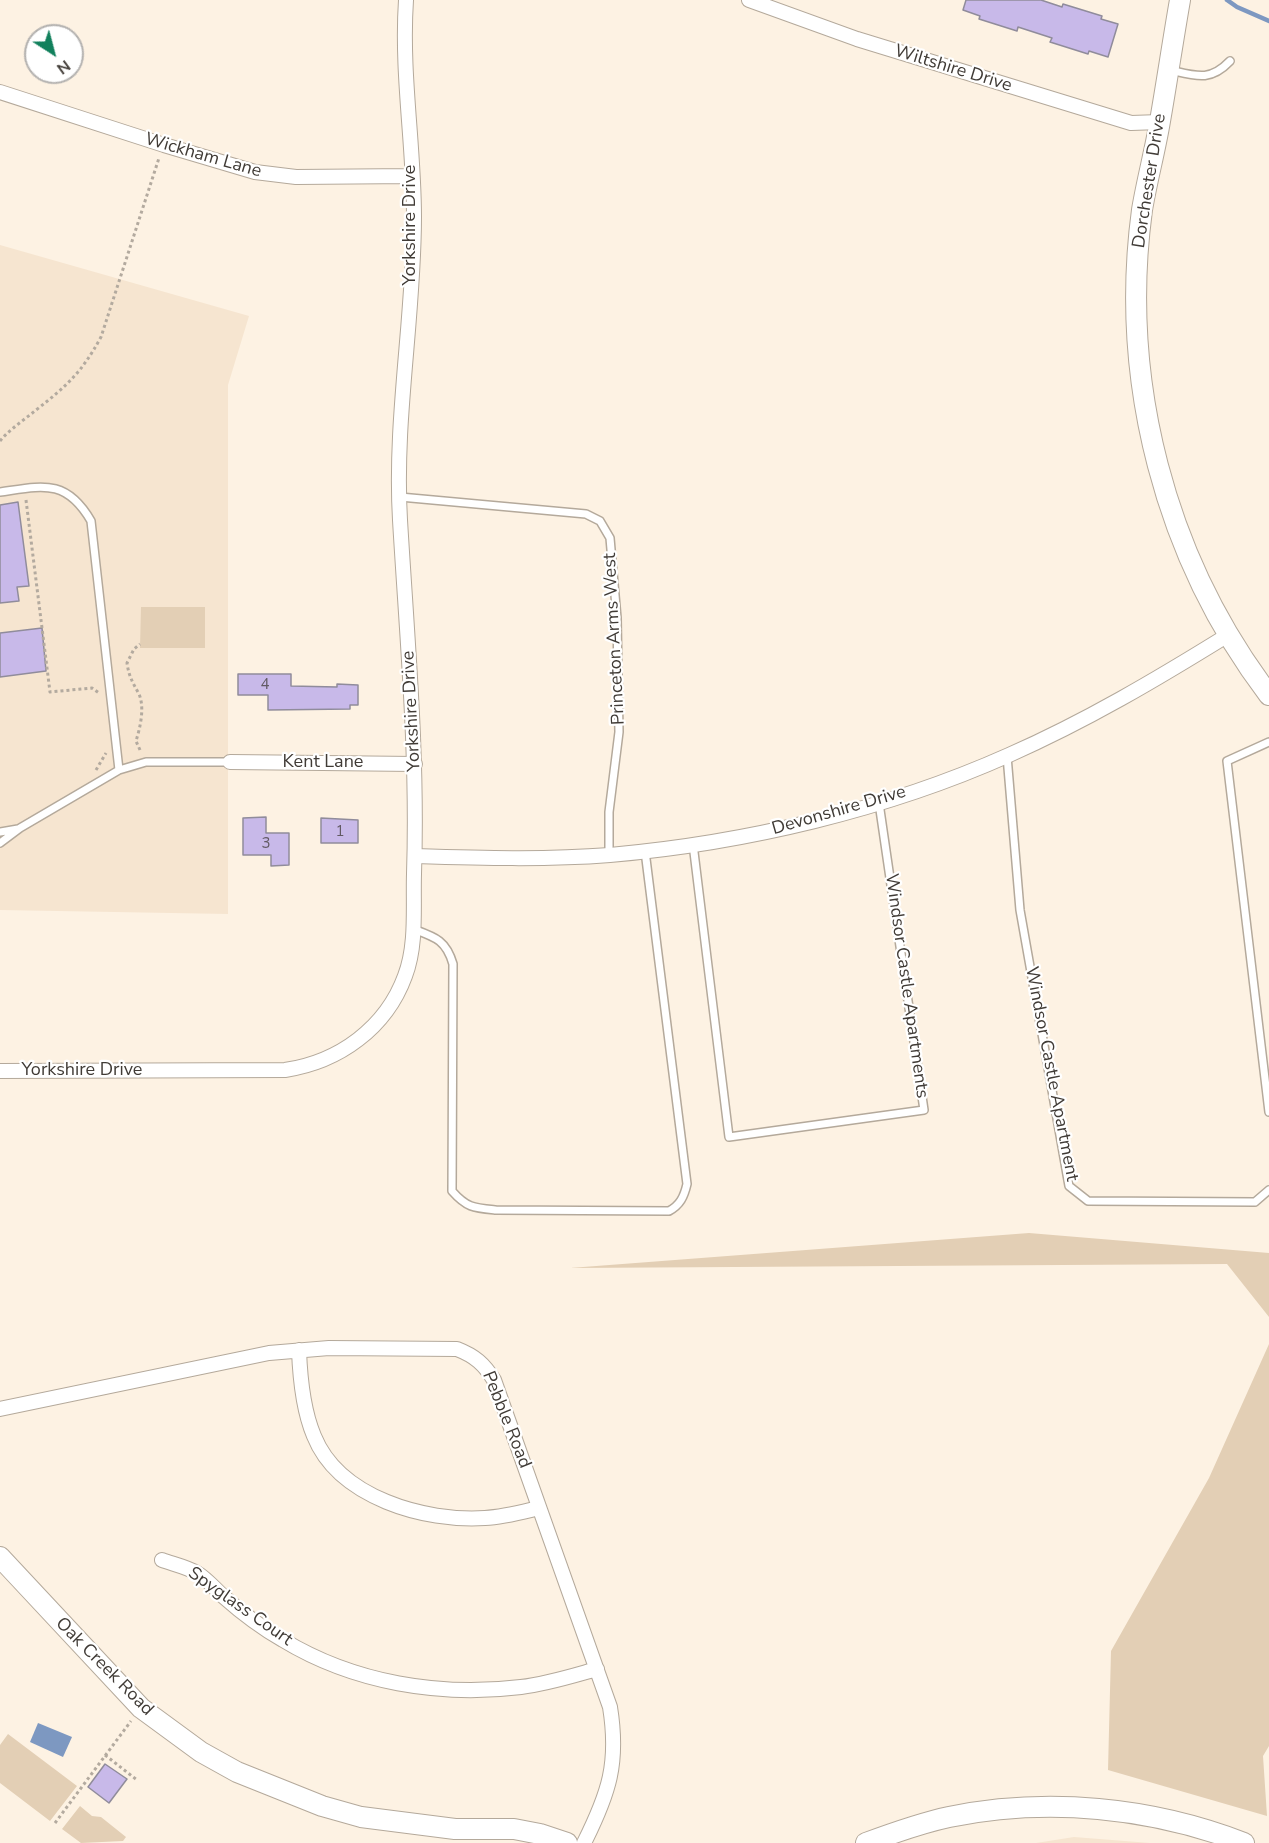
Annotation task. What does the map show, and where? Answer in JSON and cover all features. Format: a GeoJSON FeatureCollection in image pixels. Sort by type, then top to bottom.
{"type":"FeatureCollection","features":[{"type":"Feature","properties":{"kind":"street","name":"Yorkshire Drive"},"geometry":{"type":"LineString","coordinates":[[0,1071],[285,1070],[303,1068],[345,1049],[381,1019],[405,976],[411,954],[415,856],[415,764],[399,465],[413,240],[412,176],[405,63],[406,0]]}},
{"type":"Feature","properties":{"kind":"street","name":"Wiltshire Drive"},"geometry":{"type":"LineString","coordinates":[[749,0],[867,42],[1131,123],[1160,122]]}},
{"type":"Feature","properties":{"kind":"street","name":"Dorchester Drive"},"geometry":{"type":"LineString","coordinates":[[1180,0],[1160,122],[1142,210],[1137,282],[1140,373],[1154,455],[1169,505],[1187,552],[1228,635],[1269,695]]}},
{"type":"Feature","properties":{"kind":"street","name":"Wickham Lane"},"geometry":{"type":"LineString","coordinates":[[0,92],[228,165],[278,176],[412,176]]}},
{"type":"Feature","properties":{"kind":"street","name":"Devonshire Drive"},"geometry":{"type":"LineString","coordinates":[[415,856],[532,858],[609,855],[693,844],[799,825],[879,803],[1007,756],[1151,683],[1228,635]]}},
{"type":"Feature","properties":{"kind":"street","name":"Kent Lane"},"geometry":{"type":"LineString","coordinates":[[230,762],[415,764]]}},
{"type":"Feature","properties":{"kind":"street","name":"Pebble Road"},"geometry":{"type":"LineString","coordinates":[[0,1409],[268,1353],[328,1348],[457,1349],[473,1356],[484,1365],[494,1380],[610,1707],[614,1732],[614,1758],[603,1803],[584,1843]]}},
{"type":"Feature","properties":{"kind":"street"},"geometry":{"type":"LineString","coordinates":[[299,1350],[307,1414],[314,1437],[322,1452],[350,1480],[373,1495],[395,1505],[420,1514],[446,1518],[486,1518],[539,1508]]}},
{"type":"Feature","properties":{"kind":"street","name":"Oak Creek Road"},"geometry":{"type":"LineString","coordinates":[[0,1557],[141,1708],[201,1752],[237,1772],[279,1791],[361,1817],[454,1836],[514,1829],[540,1834],[567,1843]]}},
{"type":"Feature","properties":{"kind":"street","name":"Spyglass Court"},"geometry":{"type":"LineString","coordinates":[[162,1560],[196,1572],[225,1599],[284,1641],[329,1662],[384,1680],[409,1686],[479,1690],[522,1687],[597,1670]]}},
{"type":"Feature","properties":{"kind":"street"},"geometry":{"type":"LineString","coordinates":[[866,1843],[948,1817],[993,1810],[1040,1807],[1086,1808],[1132,1813],[1177,1822],[1244,1843]]}},
{"type":"Feature","properties":{"kind":"lane"},"geometry":{"type":"LineString","coordinates":[[1168,70],[1212,76],[1230,61]]}},
{"type":"Feature","properties":{"kind":"lane"},"geometry":{"type":"LineString","coordinates":[[0,492],[41,486],[55,487],[84,508],[91,521],[119,770]]}},
{"type":"Feature","properties":{"kind":"lane","name":"Princeton Arms West"},"geometry":{"type":"LineString","coordinates":[[400,497],[586,514],[600,521],[610,538],[617,618],[619,732],[609,812],[609,855]]}},
{"type":"Feature","properties":{"kind":"lane"},"geometry":{"type":"LineString","coordinates":[[1269,742],[1227,761],[1269,1112]]}},
{"type":"Feature","properties":{"kind":"lane","name":"Windsor Castle Apartment"},"geometry":{"type":"LineString","coordinates":[[1007,756],[1020,910],[1069,1186],[1088,1201],[1255,1202],[1269,1190]]}},
{"type":"Feature","properties":{"kind":"lane"},"geometry":{"type":"LineString","coordinates":[[0,843],[20,828],[119,770],[146,762],[230,762]]}},
{"type":"Feature","properties":{"kind":"lane","name":"Windsor Castle Apartments"},"geometry":{"type":"LineString","coordinates":[[693,844],[729,1137],[924,1110],[879,803]]}},
{"type":"Feature","properties":{"kind":"lane"},"geometry":{"type":"LineString","coordinates":[[0,832],[20,828]]}},
{"type":"Feature","properties":{"kind":"lane"},"geometry":{"type":"LineString","coordinates":[[413,929],[436,938],[445,946],[453,964],[452,1191],[469,1207],[496,1210],[669,1211],[677,1207],[684,1196],[687,1184],[645,851]]}},
{"type":"Feature","properties":{"kind":"path"},"geometry":{"type":"LineString","coordinates":[[0,441],[75,378],[101,337],[164,145]]}},
{"type":"Feature","properties":{"kind":"path"},"geometry":{"type":"LineString","coordinates":[[18,501],[26,500],[50,692],[92,688],[97,690],[101,696]]}},
{"type":"Feature","properties":{"kind":"path"},"geometry":{"type":"LineString","coordinates":[[140,644],[134,649],[127,663],[130,679],[140,695],[141,725],[136,741],[140,750]]}},
{"type":"Feature","properties":{"kind":"path"},"geometry":{"type":"LineString","coordinates":[[90,775],[101,766],[107,746]]}},
{"type":"Feature","properties":{"kind":"path"},"geometry":{"type":"LineString","coordinates":[[55,1823],[141,1708]]}},
{"type":"Feature","properties":{"kind":"path"},"geometry":{"type":"LineString","coordinates":[[105,1755],[137,1780]]}},
{"type":"Feature","properties":{"kind":"shaded area"},"geometry":{"type":"Polygon","coordinates":[[[0,245],[249,316],[228,385],[228,914],[0,910],[0,245]]]}},
{"type":"Feature","properties":{"kind":"shaded area"},"geometry":{"type":"Polygon","coordinates":[[[141,607],[205,607],[205,648],[140,648],[141,607]]]}},
{"type":"Feature","properties":{"kind":"shaded area"},"geometry":{"type":"Polygon","coordinates":[[[1029,1233],[1269,1253],[1269,1317],[1227,1264],[570,1268],[1029,1233]]]}},
{"type":"Feature","properties":{"kind":"shaded area"},"geometry":{"type":"Polygon","coordinates":[[[1269,1344],[1269,1746],[1263,1756],[1267,1816],[1108,1770],[1111,1651],[1209,1478],[1269,1344]]]}},
{"type":"Feature","properties":{"kind":"shaded area"},"geometry":{"type":"Polygon","coordinates":[[[8,1734],[77,1786],[50,1821],[0,1783],[0,1745],[8,1734]]]}},
{"type":"Feature","properties":{"kind":"shaded area"},"geometry":{"type":"Polygon","coordinates":[[[80,1806],[92,1816],[101,1817],[126,1837],[123,1841],[81,1843],[62,1829],[80,1806]]]}},
{"type":"Feature","properties":{"kind":"shaded area"},"geometry":{"type":"Polygon","coordinates":[[[1074,1837],[1150,1843],[1036,1843],[1074,1837]]]}},
{"type":"Feature","properties":{"kind":"water"},"geometry":{"type":"Polygon","coordinates":[[[38,1723],[72,1737],[63,1757],[30,1742],[38,1723]]]}},
{"type":"Feature","properties":{"kind":"building"},"geometry":{"type":"Polygon","coordinates":[[[966,0],[1041,0],[1102,16],[1101,19],[1118,24],[1108,57],[1089,51],[1088,54],[1050,42],[1052,38],[1018,27],[1017,31],[979,19],[980,16],[963,10],[966,0]]]}},
{"type":"Feature","properties":{"kind":"building"},"geometry":{"type":"Polygon","coordinates":[[[18,502],[29,586],[17,587],[19,601],[0,603],[0,505],[18,502]]]}},
{"type":"Feature","properties":{"kind":"building"},"geometry":{"type":"Polygon","coordinates":[[[42,628],[46,671],[0,677],[0,633],[42,628]]]}},
{"type":"Feature","properties":{"kind":"building"},"geometry":{"type":"Polygon","coordinates":[[[238,674],[291,674],[291,686],[358,685],[358,705],[350,705],[350,709],[268,710],[268,695],[238,695],[238,674]]]}},
{"type":"Feature","properties":{"kind":"building"},"geometry":{"type":"Polygon","coordinates":[[[266,817],[266,833],[289,833],[289,865],[271,866],[271,855],[243,855],[243,818],[266,817]]]}},
{"type":"Feature","properties":{"kind":"building"},"geometry":{"type":"Polygon","coordinates":[[[321,818],[358,820],[358,843],[321,843],[321,818]]]}},
{"type":"Feature","properties":{"kind":"building"},"geometry":{"type":"Polygon","coordinates":[[[105,1764],[127,1779],[109,1803],[88,1787],[105,1764]]]}},
{"type":"Feature","properties":{"kind":"waterway"},"geometry":{"type":"LineString","coordinates":[[1227,0],[1269,21]]}}]}
